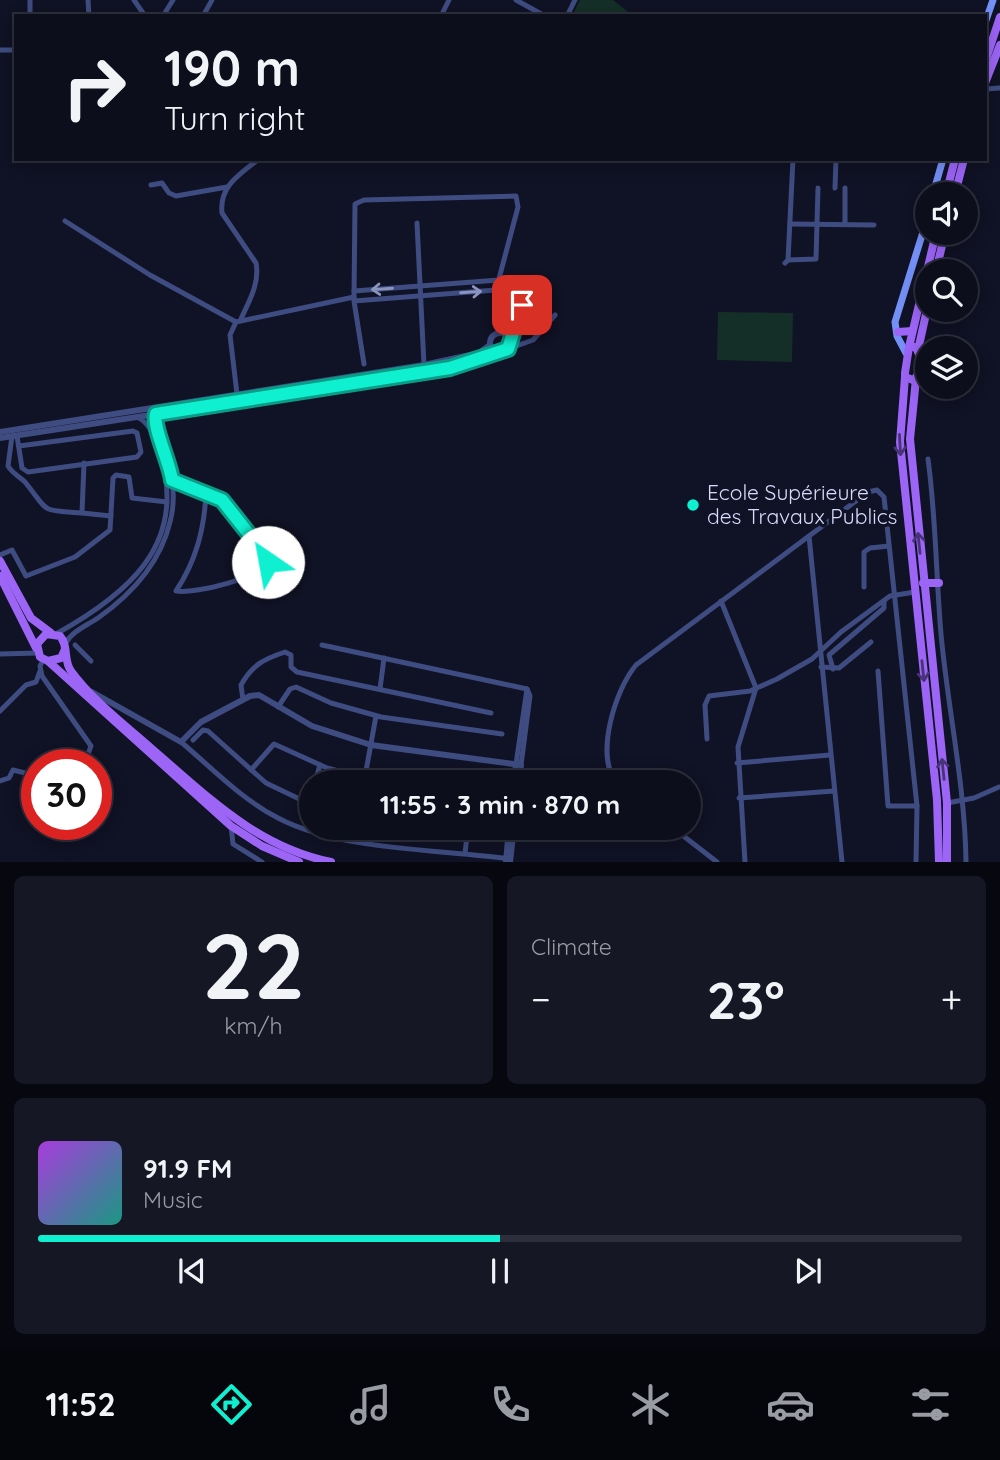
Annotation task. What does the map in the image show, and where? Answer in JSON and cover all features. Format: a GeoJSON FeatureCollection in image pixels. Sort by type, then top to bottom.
{"type":"FeatureCollection","features":[{"type":"Feature","properties":{"kind":"main road"},"geometry":{"type":"LineString","coordinates":[[987,17],[993,0]]}},
{"type":"Feature","properties":{"kind":"main road"},"geometry":{"type":"LineString","coordinates":[[987,56],[1000,17]]}},
{"type":"Feature","properties":{"kind":"main road"},"geometry":{"type":"LineString","coordinates":[[987,78],[1000,45]]}},
{"type":"Feature","properties":{"kind":"main road"},"geometry":{"type":"LineString","coordinates":[[936,182],[942,161]]}},
{"type":"Feature","properties":{"kind":"main road"},"geometry":{"type":"LineString","coordinates":[[949,182],[954,161]]}},
{"type":"Feature","properties":{"kind":"main road"},"geometry":{"type":"LineString","coordinates":[[958,182],[963,161]]}},
{"type":"Feature","properties":{"kind":"main road"},"geometry":{"type":"LineString","coordinates":[[908,349],[896,329],[920,245]]}},
{"type":"Feature","properties":{"kind":"main road"},"geometry":{"type":"LineString","coordinates":[[933,245],[908,349],[900,438],[937,800],[939,862]]}},
{"type":"Feature","properties":{"kind":"main road"},"geometry":{"type":"LineString","coordinates":[[896,329],[912,331]]}},
{"type":"Feature","properties":{"kind":"main road"},"geometry":{"type":"LineString","coordinates":[[908,349],[915,350]]}},
{"type":"Feature","properties":{"kind":"main road"},"geometry":{"type":"LineString","coordinates":[[905,377],[915,379]]}},
{"type":"Feature","properties":{"kind":"main road"},"geometry":{"type":"LineString","coordinates":[[915,389],[910,439],[947,803],[947,862]]}},
{"type":"Feature","properties":{"kind":"main road"},"geometry":{"type":"LineString","coordinates":[[0,561],[31,618],[69,645]]}},
{"type":"Feature","properties":{"kind":"main road"},"geometry":{"type":"LineString","coordinates":[[0,576],[41,656],[231,826],[262,846],[299,862]]}},
{"type":"Feature","properties":{"kind":"main road"},"geometry":{"type":"LineString","coordinates":[[923,583],[939,583]]}},
{"type":"Feature","properties":{"kind":"main road"},"geometry":{"type":"LineString","coordinates":[[41,656],[39,639],[54,633]]}},
{"type":"Feature","properties":{"kind":"main road"},"geometry":{"type":"LineString","coordinates":[[41,656],[61,658],[69,645]]}},
{"type":"Feature","properties":{"kind":"main road"},"geometry":{"type":"LineString","coordinates":[[69,645],[67,665],[90,691],[129,729],[249,830],[290,850],[331,862]]}},
{"type":"Feature","properties":{"kind":"street"},"geometry":{"type":"LineString","coordinates":[[516,0],[541,14]]}},
{"type":"Feature","properties":{"kind":"street"},"geometry":{"type":"LineString","coordinates":[[237,394],[230,335],[256,286],[258,271],[256,263],[222,213],[223,193],[257,161]]}},
{"type":"Feature","properties":{"kind":"street"},"geometry":{"type":"LineString","coordinates":[[793,161],[787,262],[816,259],[818,188]]}},
{"type":"Feature","properties":{"kind":"street"},"geometry":{"type":"LineString","coordinates":[[835,188],[836,161]]}},
{"type":"Feature","properties":{"kind":"street"},"geometry":{"type":"LineString","coordinates":[[151,185],[162,183],[169,193],[176,196],[227,187]]}},
{"type":"Feature","properties":{"kind":"street"},"geometry":{"type":"LineString","coordinates":[[845,188],[845,224]]}},
{"type":"Feature","properties":{"kind":"street"},"geometry":{"type":"LineString","coordinates":[[354,297],[496,290],[518,206],[516,196],[363,200],[355,205],[354,297],[364,364]]}},
{"type":"Feature","properties":{"kind":"street"},"geometry":{"type":"LineString","coordinates":[[65,221],[150,275],[239,320],[354,297],[420,287],[499,280]]}},
{"type":"Feature","properties":{"kind":"street"},"geometry":{"type":"LineString","coordinates":[[417,223],[424,366]]}},
{"type":"Feature","properties":{"kind":"street"},"geometry":{"type":"LineString","coordinates":[[790,224],[874,225]]}},
{"type":"Feature","properties":{"kind":"street"},"geometry":{"type":"LineString","coordinates":[[0,432],[424,366],[479,353],[490,345],[493,337],[501,333],[514,302],[522,305],[508,349]]}},
{"type":"Feature","properties":{"kind":"street"},"geometry":{"type":"LineString","coordinates":[[0,438],[423,373],[477,361],[533,340],[555,316]]}},
{"type":"Feature","properties":{"kind":"street"},"geometry":{"type":"LineString","coordinates":[[501,333],[509,339]]}},
{"type":"Feature","properties":{"kind":"street"},"geometry":{"type":"LineString","coordinates":[[490,345],[499,353]]}},
{"type":"Feature","properties":{"kind":"street"},"geometry":{"type":"LineString","coordinates":[[91,660],[69,645],[73,633],[126,597],[151,566],[171,520],[172,480],[167,455],[154,422],[156,414]]}},
{"type":"Feature","properties":{"kind":"street"},"geometry":{"type":"LineString","coordinates":[[54,633],[113,600],[139,573],[162,530],[167,502],[160,452],[147,423],[137,417]]}},
{"type":"Feature","properties":{"kind":"street"},"geometry":{"type":"LineString","coordinates":[[15,436],[24,471],[137,457],[141,452],[137,433],[133,431],[19,446]]}},
{"type":"Feature","properties":{"kind":"street"},"geometry":{"type":"LineString","coordinates":[[15,436],[8,466],[26,484],[39,503],[51,511],[111,516]]}},
{"type":"Feature","properties":{"kind":"street"},"geometry":{"type":"LineString","coordinates":[[928,459],[935,509],[944,669],[962,801],[967,862]]}},
{"type":"Feature","properties":{"kind":"street"},"geometry":{"type":"LineString","coordinates":[[82,513],[84,463]]}},
{"type":"Feature","properties":{"kind":"street"},"geometry":{"type":"LineString","coordinates":[[0,555],[12,550],[24,575],[75,557],[110,530],[113,478],[116,475],[129,477],[132,498],[167,502]]}},
{"type":"Feature","properties":{"kind":"street"},"geometry":{"type":"LineString","coordinates":[[172,480],[222,500],[267,557],[268,562],[259,570],[210,589],[176,592],[196,552],[205,519],[206,494]]}},
{"type":"Feature","properties":{"kind":"street"},"geometry":{"type":"LineString","coordinates":[[609,770],[605,748],[625,681],[640,661],[868,492],[877,490],[884,496],[917,806],[916,862]]}},
{"type":"Feature","properties":{"kind":"street"},"geometry":{"type":"LineString","coordinates":[[809,536],[842,862]]}},
{"type":"Feature","properties":{"kind":"street"},"geometry":{"type":"LineString","coordinates":[[864,587],[864,552],[870,548],[889,545]]}},
{"type":"Feature","properties":{"kind":"street"},"geometry":{"type":"LineString","coordinates":[[707,739],[707,698],[757,688],[819,653],[841,632],[894,594],[915,592]]}},
{"type":"Feature","properties":{"kind":"street"},"geometry":{"type":"LineString","coordinates":[[721,601],[757,688],[740,737],[737,763],[745,862]]}},
{"type":"Feature","properties":{"kind":"street"},"geometry":{"type":"LineString","coordinates":[[833,668],[829,654],[883,609],[884,601]]}},
{"type":"Feature","properties":{"kind":"street"},"geometry":{"type":"LineString","coordinates":[[821,667],[841,666],[871,642]]}},
{"type":"Feature","properties":{"kind":"street"},"geometry":{"type":"LineString","coordinates":[[322,645],[527,689],[517,770]]}},
{"type":"Feature","properties":{"kind":"street"},"geometry":{"type":"LineString","coordinates":[[243,700],[241,685],[257,662],[285,652],[291,655],[291,667],[297,672],[491,713]]}},
{"type":"Feature","properties":{"kind":"street"},"geometry":{"type":"LineString","coordinates":[[0,654],[41,656],[36,682],[26,685],[0,711]]}},
{"type":"Feature","properties":{"kind":"street"},"geometry":{"type":"LineString","coordinates":[[380,689],[384,658]]}},
{"type":"Feature","properties":{"kind":"street"},"geometry":{"type":"LineString","coordinates":[[40,671],[91,746],[90,749]]}},
{"type":"Feature","properties":{"kind":"street"},"geometry":{"type":"LineString","coordinates":[[878,671],[888,806],[917,806]]}},
{"type":"Feature","properties":{"kind":"street"},"geometry":{"type":"LineString","coordinates":[[278,707],[290,689],[296,687],[332,704],[376,716],[502,734]]}},
{"type":"Feature","properties":{"kind":"street"},"geometry":{"type":"LineString","coordinates":[[90,691],[180,741],[265,811],[309,831],[356,841],[508,860]]}},
{"type":"Feature","properties":{"kind":"street"},"geometry":{"type":"LineString","coordinates":[[180,741],[201,722],[243,700],[259,695],[320,729],[371,745],[518,764]]}},
{"type":"Feature","properties":{"kind":"street"},"geometry":{"type":"LineString","coordinates":[[366,770],[376,716]]}},
{"type":"Feature","properties":{"kind":"street"},"geometry":{"type":"LineString","coordinates":[[193,740],[203,730],[208,731],[271,787],[299,799]]}},
{"type":"Feature","properties":{"kind":"street"},"geometry":{"type":"LineString","coordinates":[[251,770],[272,744],[335,770]]}},
{"type":"Feature","properties":{"kind":"street"},"geometry":{"type":"LineString","coordinates":[[737,763],[830,755]]}},
{"type":"Feature","properties":{"kind":"street"},"geometry":{"type":"LineString","coordinates":[[518,764],[518,770]]}},
{"type":"Feature","properties":{"kind":"street"},"geometry":{"type":"LineString","coordinates":[[318,770],[320,765]]}},
{"type":"Feature","properties":{"kind":"street"},"geometry":{"type":"LineString","coordinates":[[0,781],[9,778],[13,771],[21,773]]}},
{"type":"Feature","properties":{"kind":"street"},"geometry":{"type":"LineString","coordinates":[[947,803],[962,801],[999,787]]}},
{"type":"Feature","properties":{"kind":"street"},"geometry":{"type":"LineString","coordinates":[[739,798],[834,791]]}},
{"type":"Feature","properties":{"kind":"street"},"geometry":{"type":"LineString","coordinates":[[231,826],[233,844],[260,861]]}},
{"type":"Feature","properties":{"kind":"street"},"geometry":{"type":"LineString","coordinates":[[465,853],[467,840]]}},
{"type":"Feature","properties":{"kind":"street"},"geometry":{"type":"LineString","coordinates":[[508,860],[509,840]]}},
{"type":"Feature","properties":{"kind":"street"},"geometry":{"type":"LineString","coordinates":[[508,860],[512,840]]}},
{"type":"Feature","properties":{"kind":"street"},"geometry":{"type":"LineString","coordinates":[[689,840],[717,862]]}},
{"type":"Feature","properties":{"kind":"green space"},"geometry":{"type":"Polygon","coordinates":[[[580,0],[613,0],[630,14],[573,14],[580,0]]]}},
{"type":"Feature","properties":{"kind":"green space"},"geometry":{"type":"Polygon","coordinates":[[[718,312],[793,313],[792,362],[717,360],[718,312]]]}},
{"type":"Feature","properties":{"kind":"place","name":"Ecole Supérieure des Travaux Publics"},"geometry":{"type":"Point","coordinates":[693,505]}},
{"type":"Feature","properties":{"kind":"route"},"geometry":{"type":"LineString","coordinates":[[268,562],[267,557],[222,500],[172,480],[167,455],[154,422],[156,414],[423,373],[477,361],[508,349],[522,305]]}}]}
